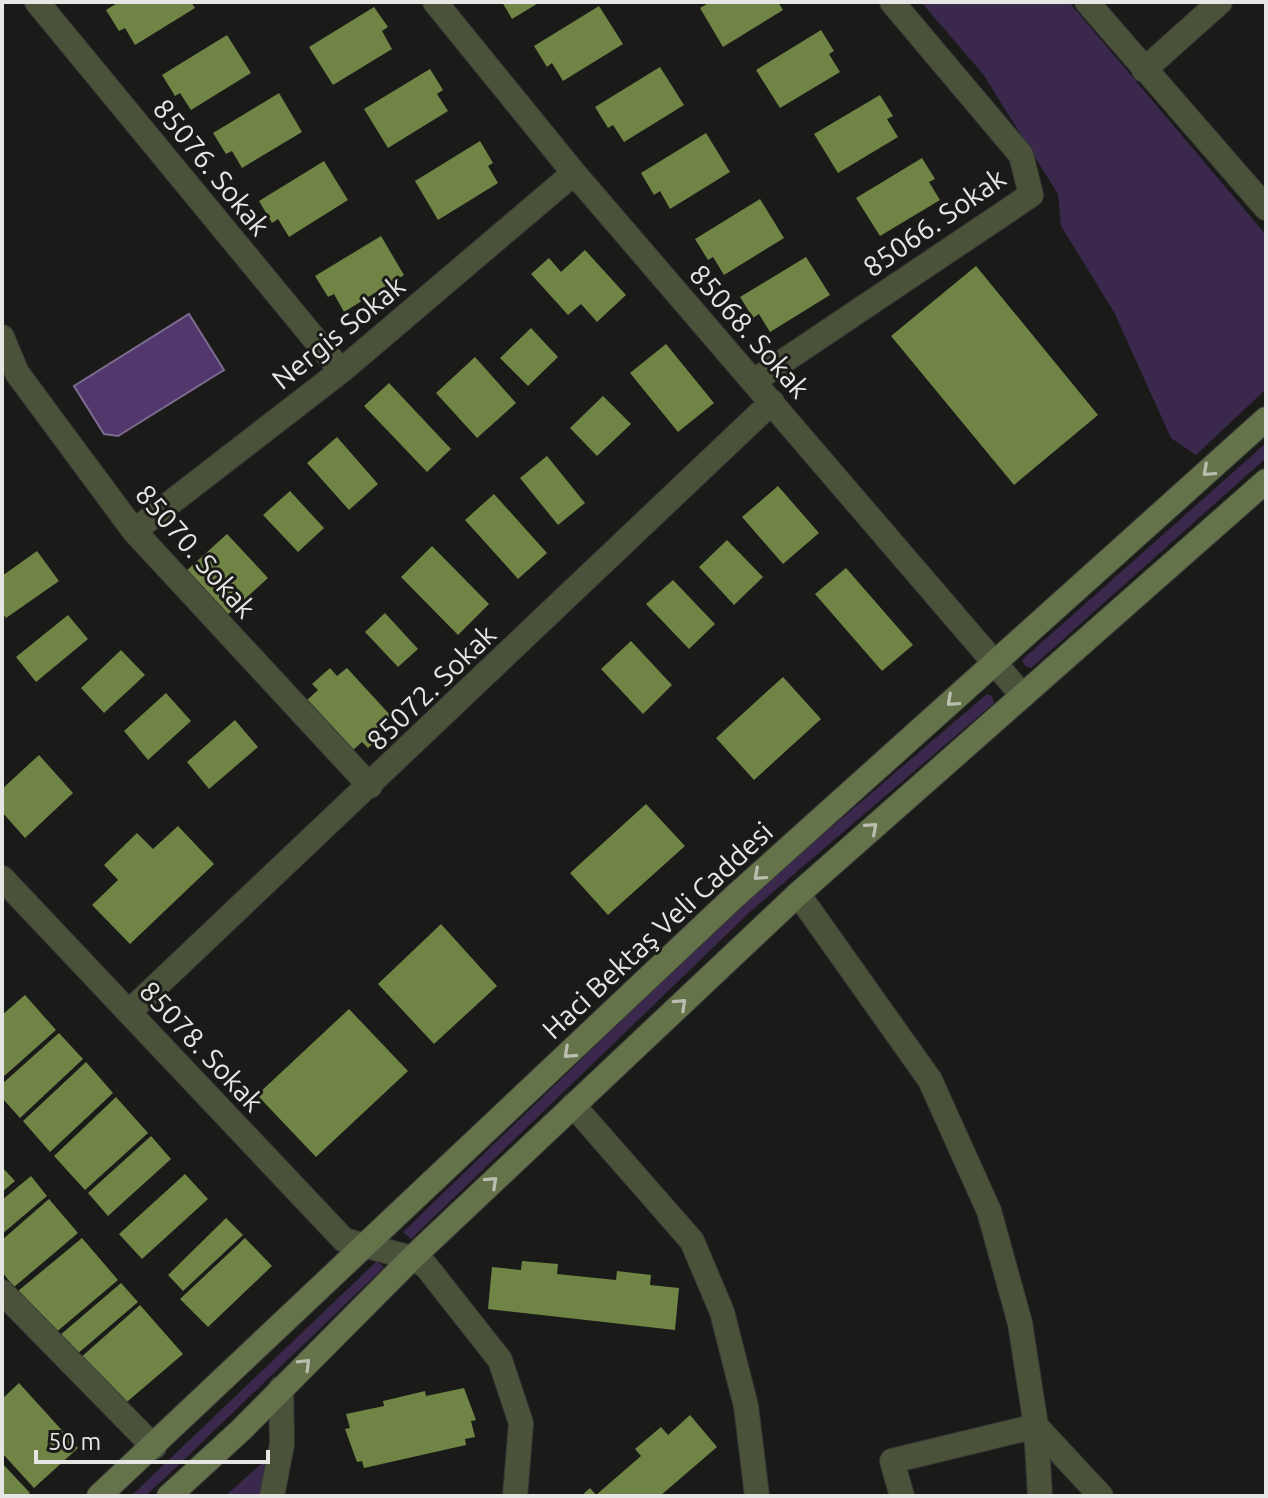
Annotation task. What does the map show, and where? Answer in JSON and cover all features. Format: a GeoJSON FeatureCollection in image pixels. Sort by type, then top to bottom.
{"type":"FeatureCollection","features":[{"type":"Feature","properties":{"kind":"main road","name":"Haci Bektaş Veli Caddesi"},"geometry":{"type":"LineString","coordinates":[[99,1496],[734,897],[1266,419]]}},
{"type":"Feature","properties":{"kind":"main road"},"geometry":{"type":"LineString","coordinates":[[169,1496],[241,1430],[412,1258],[798,894],[1266,481]]}},
{"type":"Feature","properties":{"kind":"street","name":"85076. Sokak"},"geometry":{"type":"LineString","coordinates":[[37,2],[341,371]]}},
{"type":"Feature","properties":{"kind":"street","name":"85068. Sokak"},"geometry":{"type":"LineString","coordinates":[[435,2],[574,173],[1023,696]]}},
{"type":"Feature","properties":{"kind":"street","name":"85066. Sokak"},"geometry":{"type":"LineString","coordinates":[[754,381],[1031,195],[1021,155],[892,2]]}},
{"type":"Feature","properties":{"kind":"street"},"geometry":{"type":"LineString","coordinates":[[1087,2],[1266,208]]}},
{"type":"Feature","properties":{"kind":"street"},"geometry":{"type":"LineString","coordinates":[[1144,70],[1220,2]]}},
{"type":"Feature","properties":{"kind":"street","name":"Nergis Sokak"},"geometry":{"type":"LineString","coordinates":[[134,531],[341,371],[574,173]]}},
{"type":"Feature","properties":{"kind":"street","name":"85070. Sokak"},"geometry":{"type":"LineString","coordinates":[[2,337],[17,373],[134,531],[370,786]]}},
{"type":"Feature","properties":{"kind":"street","name":"85072. Sokak"},"geometry":{"type":"LineString","coordinates":[[129,1012],[772,402]]}},
{"type":"Feature","properties":{"kind":"street","name":"85078. Sokak"},"geometry":{"type":"LineString","coordinates":[[2,878],[344,1240],[412,1258]]}},
{"type":"Feature","properties":{"kind":"street"},"geometry":{"type":"LineString","coordinates":[[798,894],[930,1080],[989,1211],[1020,1323],[1036,1426],[1040,1496]]}},
{"type":"Feature","properties":{"kind":"street"},"geometry":{"type":"LineString","coordinates":[[573,1105],[692,1241],[722,1312],[746,1406],[757,1496]]}},
{"type":"Feature","properties":{"kind":"street"},"geometry":{"type":"LineString","coordinates":[[412,1258],[426,1266],[500,1360],[521,1423],[515,1496]]}},
{"type":"Feature","properties":{"kind":"street"},"geometry":{"type":"LineString","coordinates":[[2,1292],[154,1447]]}},
{"type":"Feature","properties":{"kind":"street"},"geometry":{"type":"LineString","coordinates":[[272,1496],[282,1444],[281,1388]]}},
{"type":"Feature","properties":{"kind":"street"},"geometry":{"type":"LineString","coordinates":[[902,1496],[892,1461],[1036,1426]]}},
{"type":"Feature","properties":{"kind":"street"},"geometry":{"type":"LineString","coordinates":[[1036,1426],[1101,1496]]}},
{"type":"Feature","properties":{"kind":"shaded area"},"geometry":{"type":"Polygon","coordinates":[[[921,2],[1069,2],[1266,235],[1266,389],[1196,455],[1171,438],[1114,312],[1061,226],[1058,194],[983,74],[921,2]]]}},
{"type":"Feature","properties":{"kind":"shaded area"},"geometry":{"type":"Polygon","coordinates":[[[189,314],[224,370],[118,436],[104,434],[74,386],[189,314]]]}},
{"type":"Feature","properties":{"kind":"shaded area"},"geometry":{"type":"Polygon","coordinates":[[[1266,443],[1266,458],[1031,668],[1025,666],[1022,660],[1266,443]]]}},
{"type":"Feature","properties":{"kind":"shaded area"},"geometry":{"type":"Polygon","coordinates":[[[987,694],[992,696],[994,703],[751,911],[411,1239],[403,1232],[742,904],[987,694]]]}},
{"type":"Feature","properties":{"kind":"shaded area"},"geometry":{"type":"Polygon","coordinates":[[[377,1261],[384,1267],[166,1477],[145,1496],[131,1496],[377,1261]]]}},
{"type":"Feature","properties":{"kind":"shaded area"},"geometry":{"type":"Polygon","coordinates":[[[269,1457],[261,1496],[225,1496],[269,1457]]]}},
{"type":"Feature","properties":{"kind":"building"},"geometry":{"type":"Polygon","coordinates":[[[119,2],[191,2],[195,8],[135,45],[125,28],[119,31],[106,10],[119,2]]]}},
{"type":"Feature","properties":{"kind":"building"},"geometry":{"type":"Polygon","coordinates":[[[502,2],[540,2],[512,19],[502,2]]]}},
{"type":"Feature","properties":{"kind":"building"},"geometry":{"type":"Polygon","coordinates":[[[710,2],[778,2],[783,10],[723,47],[700,8],[710,2]]]}},
{"type":"Feature","properties":{"kind":"building"},"geometry":{"type":"Polygon","coordinates":[[[599,6],[623,44],[563,81],[552,63],[547,67],[534,46],[599,6]]]}},
{"type":"Feature","properties":{"kind":"building"},"geometry":{"type":"Polygon","coordinates":[[[374,7],[388,27],[382,31],[392,49],[333,85],[309,47],[374,7]]]}},
{"type":"Feature","properties":{"kind":"building"},"geometry":{"type":"Polygon","coordinates":[[[821,30],[834,51],[829,54],[840,72],[780,108],[756,70],[821,30]]]}},
{"type":"Feature","properties":{"kind":"building"},"geometry":{"type":"Polygon","coordinates":[[[227,35],[251,73],[191,110],[180,93],[175,96],[162,75],[227,35]]]}},
{"type":"Feature","properties":{"kind":"building"},"geometry":{"type":"Polygon","coordinates":[[[660,67],[684,105],[624,142],[613,125],[608,128],[595,107],[660,67]]]}},
{"type":"Feature","properties":{"kind":"building"},"geometry":{"type":"Polygon","coordinates":[[[430,69],[443,90],[437,94],[448,111],[388,148],[364,109],[430,69]]]}},
{"type":"Feature","properties":{"kind":"building"},"geometry":{"type":"Polygon","coordinates":[[[279,93],[302,132],[242,168],[232,151],[226,154],[213,133],[279,93]]]}},
{"type":"Feature","properties":{"kind":"building"},"geometry":{"type":"Polygon","coordinates":[[[880,95],[893,116],[887,119],[898,137],[838,173],[814,134],[880,95]]]}},
{"type":"Feature","properties":{"kind":"building"},"geometry":{"type":"Polygon","coordinates":[[[706,133],[730,172],[670,209],[660,191],[654,195],[641,173],[706,133]]]}},
{"type":"Feature","properties":{"kind":"building"},"geometry":{"type":"Polygon","coordinates":[[[480,141],[493,163],[488,166],[498,183],[438,220],[415,181],[480,141]]]}},
{"type":"Feature","properties":{"kind":"building"},"geometry":{"type":"Polygon","coordinates":[[[922,158],[935,179],[929,182],[940,200],[880,236],[856,198],[922,158]]]}},
{"type":"Feature","properties":{"kind":"building"},"geometry":{"type":"Polygon","coordinates":[[[324,161],[348,200],[289,237],[278,219],[272,223],[259,201],[324,161]]]}},
{"type":"Feature","properties":{"kind":"building"},"geometry":{"type":"Polygon","coordinates":[[[760,199],[784,238],[724,275],[713,257],[708,260],[695,239],[760,199]]]}},
{"type":"Feature","properties":{"kind":"building"},"geometry":{"type":"Polygon","coordinates":[[[381,236],[404,275],[344,312],[334,294],[328,297],[315,276],[381,236]]]}},
{"type":"Feature","properties":{"kind":"building"},"geometry":{"type":"Polygon","coordinates":[[[585,250],[626,295],[597,322],[581,304],[568,315],[531,274],[549,258],[561,272],[585,250]]]}},
{"type":"Feature","properties":{"kind":"building"},"geometry":{"type":"Polygon","coordinates":[[[806,257],[830,295],[770,332],[759,314],[753,318],[740,297],[806,257]]]}},
{"type":"Feature","properties":{"kind":"building"},"geometry":{"type":"Polygon","coordinates":[[[976,266],[1098,415],[1014,485],[891,336],[976,266]]]}},
{"type":"Feature","properties":{"kind":"building"},"geometry":{"type":"Polygon","coordinates":[[[531,328],[558,357],[528,386],[500,358],[531,328]]]}},
{"type":"Feature","properties":{"kind":"building"},"geometry":{"type":"Polygon","coordinates":[[[666,344],[714,403],[678,432],[630,373],[666,344]]]}},
{"type":"Feature","properties":{"kind":"building"},"geometry":{"type":"Polygon","coordinates":[[[475,357],[516,403],[477,438],[436,393],[475,357]]]}},
{"type":"Feature","properties":{"kind":"building"},"geometry":{"type":"Polygon","coordinates":[[[389,383],[451,449],[427,472],[364,406],[389,383]]]}},
{"type":"Feature","properties":{"kind":"building"},"geometry":{"type":"Polygon","coordinates":[[[603,396],[631,424],[597,456],[570,428],[603,396]]]}},
{"type":"Feature","properties":{"kind":"building"},"geometry":{"type":"Polygon","coordinates":[[[337,437],[378,484],[349,510],[307,463],[337,437]]]}},
{"type":"Feature","properties":{"kind":"building"},"geometry":{"type":"Polygon","coordinates":[[[547,456],[585,503],[558,525],[520,478],[547,456]]]}},
{"type":"Feature","properties":{"kind":"building"},"geometry":{"type":"Polygon","coordinates":[[[778,486],[819,533],[783,564],[742,517],[778,486]]]}},
{"type":"Feature","properties":{"kind":"building"},"geometry":{"type":"Polygon","coordinates":[[[290,491],[324,528],[298,552],[263,515],[290,491]]]}},
{"type":"Feature","properties":{"kind":"building"},"geometry":{"type":"Polygon","coordinates":[[[494,494],[547,553],[518,579],[465,520],[494,494]]]}},
{"type":"Feature","properties":{"kind":"building"},"geometry":{"type":"Polygon","coordinates":[[[227,534],[268,578],[225,617],[185,572],[227,534]]]}},
{"type":"Feature","properties":{"kind":"building"},"geometry":{"type":"Polygon","coordinates":[[[727,540],[763,577],[734,605],[699,567],[727,540]]]}},
{"type":"Feature","properties":{"kind":"building"},"geometry":{"type":"Polygon","coordinates":[[[432,546],[489,604],[458,635],[401,577],[432,546]]]}},
{"type":"Feature","properties":{"kind":"building"},"geometry":{"type":"Polygon","coordinates":[[[37,551],[59,581],[6,618],[2,612],[2,576],[37,551]]]}},
{"type":"Feature","properties":{"kind":"building"},"geometry":{"type":"Polygon","coordinates":[[[846,568],[913,645],[882,671],[815,594],[846,568]]]}},
{"type":"Feature","properties":{"kind":"building"},"geometry":{"type":"Polygon","coordinates":[[[673,580],[715,624],[689,649],[646,604],[673,580]]]}},
{"type":"Feature","properties":{"kind":"building"},"geometry":{"type":"Polygon","coordinates":[[[385,613],[418,649],[398,667],[365,632],[385,613]]]}},
{"type":"Feature","properties":{"kind":"building"},"geometry":{"type":"Polygon","coordinates":[[[68,615],[88,639],[36,682],[16,657],[68,615]]]}},
{"type":"Feature","properties":{"kind":"building"},"geometry":{"type":"Polygon","coordinates":[[[631,641],[672,685],[643,714],[601,669],[631,641]]]}},
{"type":"Feature","properties":{"kind":"building"},"geometry":{"type":"Polygon","coordinates":[[[121,650],[145,675],[104,713],[81,688],[121,650]]]}},
{"type":"Feature","properties":{"kind":"building"},"geometry":{"type":"Polygon","coordinates":[[[330,668],[337,676],[347,668],[391,716],[377,728],[383,735],[368,748],[362,742],[352,751],[307,700],[318,690],[312,684],[330,668]]]}},
{"type":"Feature","properties":{"kind":"building"},"geometry":{"type":"Polygon","coordinates":[[[783,677],[821,719],[754,780],[716,738],[783,677]]]}},
{"type":"Feature","properties":{"kind":"building"},"geometry":{"type":"Polygon","coordinates":[[[166,693],[191,721],[148,760],[124,731],[166,693]]]}},
{"type":"Feature","properties":{"kind":"building"},"geometry":{"type":"Polygon","coordinates":[[[235,720],[258,747],[209,789],[187,762],[235,720]]]}},
{"type":"Feature","properties":{"kind":"building"},"geometry":{"type":"Polygon","coordinates":[[[39,755],[73,793],[25,838],[2,812],[2,789],[39,755]]]}},
{"type":"Feature","properties":{"kind":"building"},"geometry":{"type":"Polygon","coordinates":[[[646,804],[685,846],[608,915],[570,873],[646,804]]]}},
{"type":"Feature","properties":{"kind":"building"},"geometry":{"type":"Polygon","coordinates":[[[178,826],[214,864],[130,944],[92,905],[118,880],[104,865],[137,833],[153,849],[178,826]]]}},
{"type":"Feature","properties":{"kind":"building"},"geometry":{"type":"Polygon","coordinates":[[[441,924],[497,986],[434,1044],[378,984],[441,924]]]}},
{"type":"Feature","properties":{"kind":"building"},"geometry":{"type":"Polygon","coordinates":[[[25,995],[56,1030],[2,1078],[2,1015],[25,995]]]}},
{"type":"Feature","properties":{"kind":"building"},"geometry":{"type":"Polygon","coordinates":[[[349,1009],[408,1071],[316,1157],[257,1095],[349,1009]]]}},
{"type":"Feature","properties":{"kind":"building"},"geometry":{"type":"Polygon","coordinates":[[[59,1033],[83,1059],[20,1118],[2,1098],[2,1084],[59,1033]]]}},
{"type":"Feature","properties":{"kind":"building"},"geometry":{"type":"Polygon","coordinates":[[[86,1062],[113,1093],[50,1152],[23,1121],[86,1062]]]}},
{"type":"Feature","properties":{"kind":"building"},"geometry":{"type":"Polygon","coordinates":[[[116,1097],[148,1133],[85,1190],[54,1156],[116,1097]]]}},
{"type":"Feature","properties":{"kind":"building"},"geometry":{"type":"Polygon","coordinates":[[[151,1136],[171,1159],[108,1216],[88,1193],[151,1136]]]}},
{"type":"Feature","properties":{"kind":"building"},"geometry":{"type":"Polygon","coordinates":[[[2,1167],[15,1181],[2,1192],[2,1167]]]}},
{"type":"Feature","properties":{"kind":"building"},"geometry":{"type":"Polygon","coordinates":[[[185,1174],[208,1199],[142,1259],[119,1234],[185,1174]]]}},
{"type":"Feature","properties":{"kind":"building"},"geometry":{"type":"Polygon","coordinates":[[[31,1176],[47,1196],[2,1234],[2,1200],[31,1176]]]}},
{"type":"Feature","properties":{"kind":"building"},"geometry":{"type":"Polygon","coordinates":[[[49,1199],[78,1233],[14,1287],[2,1272],[2,1240],[49,1199]]]}},
{"type":"Feature","properties":{"kind":"building"},"geometry":{"type":"Polygon","coordinates":[[[226,1218],[243,1235],[183,1291],[168,1275],[226,1218]]]}},
{"type":"Feature","properties":{"kind":"building"},"geometry":{"type":"Polygon","coordinates":[[[82,1238],[118,1280],[54,1334],[18,1291],[82,1238]]]}},
{"type":"Feature","properties":{"kind":"building"},"geometry":{"type":"Polygon","coordinates":[[[245,1238],[272,1266],[208,1327],[180,1299],[245,1238]]]}},
{"type":"Feature","properties":{"kind":"building"},"geometry":{"type":"Polygon","coordinates":[[[522,1261],[558,1264],[557,1274],[616,1280],[617,1271],[651,1275],[650,1285],[679,1288],[675,1330],[488,1309],[492,1267],[521,1270],[522,1261]]]}},
{"type":"Feature","properties":{"kind":"building"},"geometry":{"type":"Polygon","coordinates":[[[121,1283],[138,1302],[76,1355],[59,1336],[121,1283]]]}},
{"type":"Feature","properties":{"kind":"building"},"geometry":{"type":"Polygon","coordinates":[[[140,1305],[183,1354],[121,1407],[79,1359],[140,1305]]]}},
{"type":"Feature","properties":{"kind":"building"},"geometry":{"type":"Polygon","coordinates":[[[19,1383],[78,1448],[34,1488],[2,1453],[2,1399],[19,1383]]]}},
{"type":"Feature","properties":{"kind":"building"},"geometry":{"type":"Polygon","coordinates":[[[464,1388],[476,1420],[471,1421],[475,1437],[465,1439],[466,1445],[364,1468],[362,1461],[357,1462],[345,1429],[350,1428],[346,1414],[384,1406],[383,1401],[425,1391],[426,1396],[464,1388]]]}},
{"type":"Feature","properties":{"kind":"building"},"geometry":{"type":"Polygon","coordinates":[[[690,1415],[717,1447],[660,1496],[581,1496],[590,1488],[596,1495],[641,1456],[635,1449],[661,1427],[668,1435],[690,1415]]]}},
{"type":"Feature","properties":{"kind":"building"},"geometry":{"type":"Polygon","coordinates":[[[2,1463],[30,1493],[26,1496],[2,1496],[2,1463]]]}}]}
